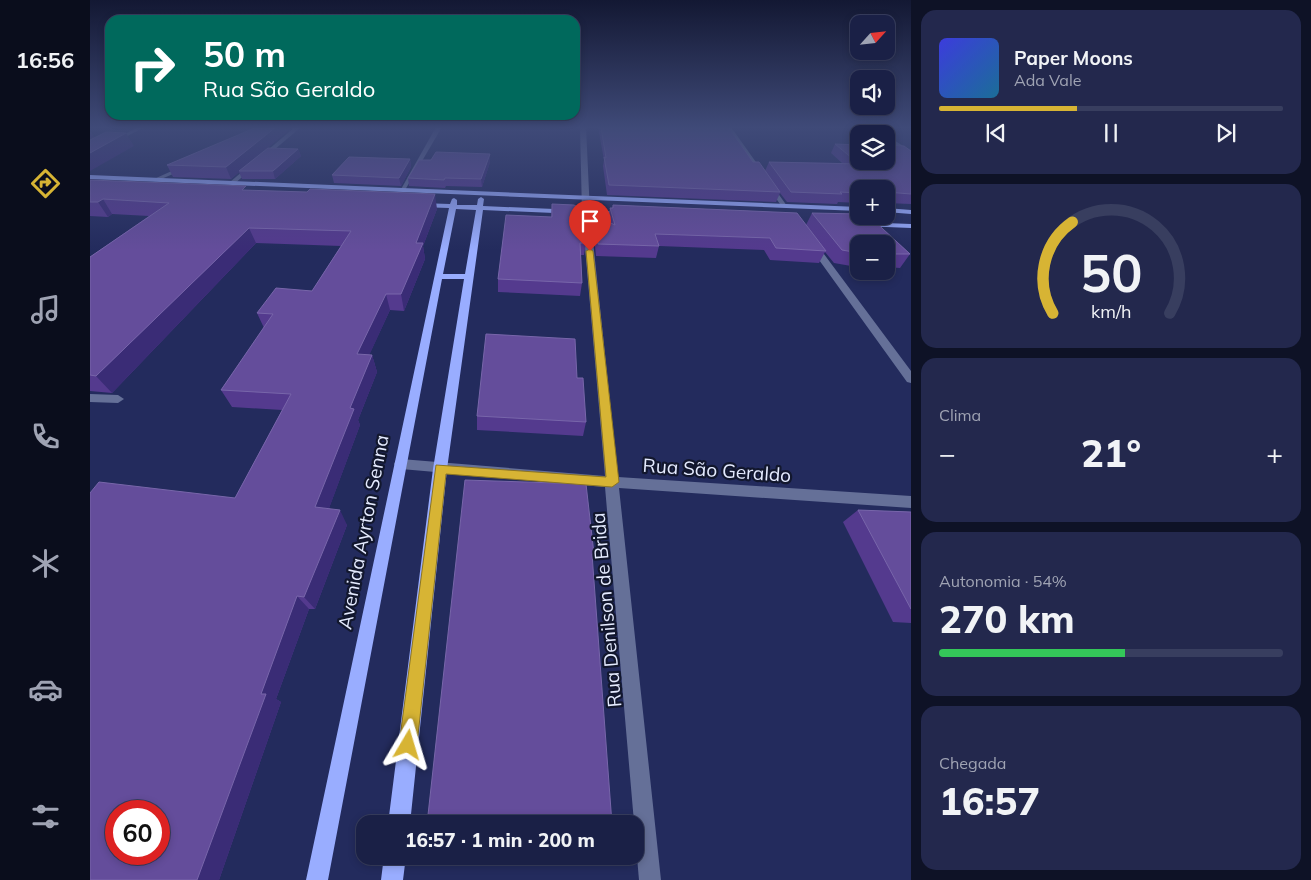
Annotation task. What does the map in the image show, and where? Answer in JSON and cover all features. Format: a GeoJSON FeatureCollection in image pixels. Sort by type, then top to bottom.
{"type":"FeatureCollection","features":[{"type":"Feature","properties":{"kind":"main road"},"geometry":{"type":"LineString","coordinates":[[90,177],[402,190],[454,199],[586,212],[633,214]]}},
{"type":"Feature","properties":{"kind":"main road"},"geometry":{"type":"LineString","coordinates":[[413,205],[454,199],[480,201],[585,197],[850,209]]}},
{"type":"Feature","properties":{"kind":"main road","name":"Avenida Ayrton Senna"},"geometry":{"type":"LineString","coordinates":[[317,880],[454,199]]}},
{"type":"Feature","properties":{"kind":"main road"},"geometry":{"type":"LineString","coordinates":[[400,815],[440,469],[480,201]]}},
{"type":"Feature","properties":{"kind":"main road"},"geometry":{"type":"LineString","coordinates":[[895,211],[911,212]]}},
{"type":"Feature","properties":{"kind":"main road"},"geometry":{"type":"LineString","coordinates":[[882,225],[911,226]]}},
{"type":"Feature","properties":{"kind":"main road"},"geometry":{"type":"LineString","coordinates":[[439,276],[469,277]]}},
{"type":"Feature","properties":{"kind":"main road"},"geometry":{"type":"LineString","coordinates":[[392,880],[394,865]]}},
{"type":"Feature","properties":{"kind":"street"},"geometry":{"type":"LineString","coordinates":[[157,179],[181,168]]}},
{"type":"Feature","properties":{"kind":"street"},"geometry":{"type":"LineString","coordinates":[[232,183],[250,168]]}},
{"type":"Feature","properties":{"kind":"street"},"geometry":{"type":"LineString","coordinates":[[402,190],[415,168]]}},
{"type":"Feature","properties":{"kind":"street","name":"Rua Denilson de Brida"},"geometry":{"type":"LineString","coordinates":[[585,168],[586,212],[650,880]]}},
{"type":"Feature","properties":{"kind":"street"},"geometry":{"type":"LineString","coordinates":[[758,168],[784,206]]}},
{"type":"Feature","properties":{"kind":"street"},"geometry":{"type":"LineString","coordinates":[[807,237],[911,379]]}},
{"type":"Feature","properties":{"kind":"street"},"geometry":{"type":"LineString","coordinates":[[90,398],[118,399]]}},
{"type":"Feature","properties":{"kind":"street","name":"Rua São Geraldo"},"geometry":{"type":"LineString","coordinates":[[401,464],[440,469],[612,482],[911,502]]}},
{"type":"Feature","properties":{"kind":"building"},"geometry":{"type":"Polygon","coordinates":[[[243,168],[276,168],[273,171],[239,171],[243,168]]]}},
{"type":"Feature","properties":{"kind":"building"},"geometry":{"type":"Polygon","coordinates":[[[339,168],[405,168],[399,178],[332,175],[339,168]]]}},
{"type":"Feature","properties":{"kind":"building"},"geometry":{"type":"Polygon","coordinates":[[[414,168],[485,168],[481,179],[445,178],[444,180],[408,178],[414,168]]]}},
{"type":"Feature","properties":{"kind":"building"},"geometry":{"type":"Polygon","coordinates":[[[606,168],[763,168],[780,192],[609,185],[606,168]]]}},
{"type":"Feature","properties":{"kind":"building"},"geometry":{"type":"Polygon","coordinates":[[[773,168],[895,170],[895,168],[911,168],[911,194],[895,193],[895,180],[850,180],[850,193],[840,192],[842,194],[791,192],[773,168]]]}},
{"type":"Feature","properties":{"kind":"building"},"geometry":{"type":"Polygon","coordinates":[[[90,180],[246,186],[242,190],[307,192],[310,189],[435,194],[416,243],[423,243],[401,294],[386,294],[357,354],[372,355],[350,408],[354,409],[315,507],[340,510],[304,597],[297,596],[261,694],[266,694],[197,880],[90,880],[90,493],[99,482],[235,498],[291,394],[221,390],[273,314],[257,313],[276,288],[312,291],[351,231],[249,228],[96,376],[90,375],[90,257],[169,203],[103,199],[98,202],[90,202],[90,180]]]}},
{"type":"Feature","properties":{"kind":"building"},"geometry":{"type":"Polygon","coordinates":[[[552,204],[574,205],[582,209],[586,243],[580,243],[582,283],[498,279],[506,215],[552,217],[552,204]]]}},
{"type":"Feature","properties":{"kind":"building"},"geometry":{"type":"Polygon","coordinates":[[[613,205],[797,213],[826,251],[776,248],[770,238],[655,234],[659,246],[598,244],[595,216],[615,225],[610,208],[613,208],[613,205]]]}},
{"type":"Feature","properties":{"kind":"building"},"geometry":{"type":"Polygon","coordinates":[[[812,213],[850,214],[850,225],[879,225],[890,235],[850,235],[850,251],[842,250],[812,213]]]}},
{"type":"Feature","properties":{"kind":"building"},"geometry":{"type":"Polygon","coordinates":[[[895,240],[910,254],[895,254],[895,240]]]}},
{"type":"Feature","properties":{"kind":"building"},"geometry":{"type":"Polygon","coordinates":[[[486,334],[575,339],[577,378],[583,378],[586,422],[477,416],[486,334]]]}},
{"type":"Feature","properties":{"kind":"building"},"geometry":{"type":"Polygon","coordinates":[[[465,480],[586,484],[594,554],[592,554],[611,815],[428,815],[465,480]]]}},
{"type":"Feature","properties":{"kind":"building"},"geometry":{"type":"Polygon","coordinates":[[[858,510],[911,512],[911,609],[858,510]]]}},
{"type":"Feature","properties":{"kind":"route"},"geometry":{"type":"LineString","coordinates":[[408,745],[440,469],[612,482],[590,251]]}}]}
